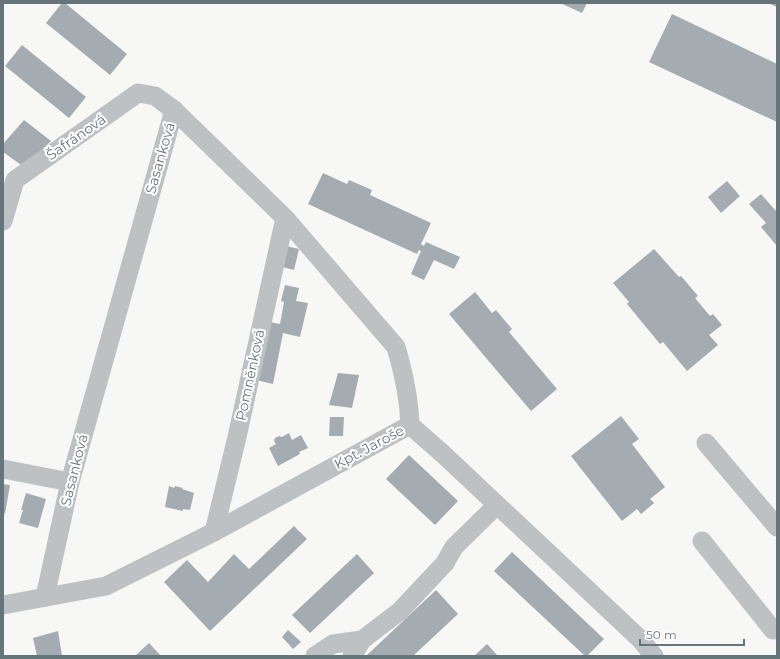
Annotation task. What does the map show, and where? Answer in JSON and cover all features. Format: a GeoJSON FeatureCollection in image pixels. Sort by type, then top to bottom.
{"type":"FeatureCollection","features":[{"type":"Feature","properties":{"kind":"street","name":"Šafránová"},"geometry":{"type":"LineString","coordinates":[[3,221],[15,180],[138,93],[155,96],[174,110]]}},
{"type":"Feature","properties":{"kind":"street","name":"Sasanková"},"geometry":{"type":"LineString","coordinates":[[45,597],[70,482],[174,110],[285,218],[396,347],[406,386],[410,425]]}},
{"type":"Feature","properties":{"kind":"street","name":"Pomněnková"},"geometry":{"type":"LineString","coordinates":[[214,532],[237,437],[285,218]]}},
{"type":"Feature","properties":{"kind":"street","name":"Kpt. Jaroše"},"geometry":{"type":"LineString","coordinates":[[3,605],[106,586],[214,532],[410,425],[443,454],[640,639],[654,656]]}},
{"type":"Feature","properties":{"kind":"street"},"geometry":{"type":"LineString","coordinates":[[706,443],[777,527]]}},
{"type":"Feature","properties":{"kind":"street"},"geometry":{"type":"LineString","coordinates":[[3,469],[70,482]]}},
{"type":"Feature","properties":{"kind":"street"},"geometry":{"type":"LineString","coordinates":[[352,656],[362,640],[400,612],[445,563],[454,547],[497,505]]}},
{"type":"Feature","properties":{"kind":"street"},"geometry":{"type":"LineString","coordinates":[[702,541],[776,631]]}},
{"type":"Feature","properties":{"kind":"street"},"geometry":{"type":"LineString","coordinates":[[315,656],[333,644],[362,640]]}},
{"type":"Feature","properties":{"kind":"building"},"geometry":{"type":"Polygon","coordinates":[[[62,3],[65,3],[127,54],[110,75],[46,23],[62,3]]]}},
{"type":"Feature","properties":{"kind":"building"},"geometry":{"type":"Polygon","coordinates":[[[560,3],[587,3],[582,13],[560,3]]]}},
{"type":"Feature","properties":{"kind":"building"},"geometry":{"type":"Polygon","coordinates":[[[768,3],[777,3],[777,7],[768,3]]]}},
{"type":"Feature","properties":{"kind":"building"},"geometry":{"type":"Polygon","coordinates":[[[672,14],[777,64],[777,122],[649,62],[672,14]]]}},
{"type":"Feature","properties":{"kind":"building"},"geometry":{"type":"Polygon","coordinates":[[[22,45],[86,97],[69,118],[5,66],[22,45]]]}},
{"type":"Feature","properties":{"kind":"building"},"geometry":{"type":"Polygon","coordinates":[[[24,120],[51,141],[24,167],[3,152],[3,144],[24,120]]]}},
{"type":"Feature","properties":{"kind":"building"},"geometry":{"type":"Polygon","coordinates":[[[323,173],[347,184],[349,180],[372,190],[370,195],[431,223],[421,244],[424,246],[426,242],[460,257],[454,269],[434,260],[424,280],[411,274],[421,251],[419,250],[417,254],[308,204],[323,173]]]}},
{"type":"Feature","properties":{"kind":"building"},"geometry":{"type":"Polygon","coordinates":[[[727,181],[740,196],[721,213],[708,197],[727,181]]]}},
{"type":"Feature","properties":{"kind":"building"},"geometry":{"type":"Polygon","coordinates":[[[761,194],[777,212],[777,246],[761,227],[766,223],[749,204],[761,194]]]}},
{"type":"Feature","properties":{"kind":"building"},"geometry":{"type":"Polygon","coordinates":[[[286,246],[299,249],[294,270],[282,267],[286,246]]]}},
{"type":"Feature","properties":{"kind":"building"},"geometry":{"type":"Polygon","coordinates":[[[654,249],[679,277],[681,276],[698,296],[695,298],[710,316],[713,314],[722,325],[709,335],[718,345],[687,371],[663,342],[660,344],[627,304],[629,302],[613,283],[654,249]]]}},
{"type":"Feature","properties":{"kind":"building"},"geometry":{"type":"Polygon","coordinates":[[[285,285],[299,288],[296,301],[308,303],[300,337],[283,333],[273,384],[256,380],[270,322],[280,324],[284,302],[281,301],[285,285]]]}},
{"type":"Feature","properties":{"kind":"building"},"geometry":{"type":"Polygon","coordinates":[[[475,292],[492,313],[496,310],[512,329],[509,332],[557,389],[531,411],[449,314],[475,292]]]}},
{"type":"Feature","properties":{"kind":"building"},"geometry":{"type":"Polygon","coordinates":[[[338,373],[359,375],[352,408],[329,405],[338,373]]]}},
{"type":"Feature","properties":{"kind":"building"},"geometry":{"type":"Polygon","coordinates":[[[621,416],[639,439],[632,444],[665,487],[650,499],[654,503],[641,514],[637,509],[622,521],[571,456],[621,416]]]}},
{"type":"Feature","properties":{"kind":"building"},"geometry":{"type":"Polygon","coordinates":[[[330,417],[344,417],[343,436],[329,436],[330,417]]]}},
{"type":"Feature","properties":{"kind":"building"},"geometry":{"type":"Polygon","coordinates":[[[289,433],[292,440],[301,435],[308,448],[299,452],[300,454],[278,466],[269,448],[276,444],[274,441],[275,438],[279,436],[282,437],[289,433]]]}},
{"type":"Feature","properties":{"kind":"building"},"geometry":{"type":"Polygon","coordinates":[[[409,455],[458,501],[435,525],[386,479],[409,455]]]}},
{"type":"Feature","properties":{"kind":"building"},"geometry":{"type":"Polygon","coordinates":[[[3,484],[10,485],[5,514],[3,513],[3,484]]]}},
{"type":"Feature","properties":{"kind":"building"},"geometry":{"type":"Polygon","coordinates":[[[169,486],[174,488],[175,486],[183,488],[182,489],[194,493],[190,510],[183,509],[183,511],[165,507],[169,486]]]}},
{"type":"Feature","properties":{"kind":"building"},"geometry":{"type":"Polygon","coordinates":[[[26,493],[46,499],[38,528],[19,523],[26,493]]]}},
{"type":"Feature","properties":{"kind":"building"},"geometry":{"type":"Polygon","coordinates":[[[294,526],[307,539],[210,631],[164,582],[187,560],[208,582],[234,554],[249,569],[294,526]]]}},
{"type":"Feature","properties":{"kind":"building"},"geometry":{"type":"Polygon","coordinates":[[[512,552],[604,639],[587,656],[585,656],[494,571],[512,552]]]}},
{"type":"Feature","properties":{"kind":"building"},"geometry":{"type":"Polygon","coordinates":[[[357,554],[374,573],[310,633],[292,615],[357,554]]]}},
{"type":"Feature","properties":{"kind":"building"},"geometry":{"type":"Polygon","coordinates":[[[436,590],[458,614],[413,656],[366,656],[436,590]]]}},
{"type":"Feature","properties":{"kind":"building"},"geometry":{"type":"Polygon","coordinates":[[[288,630],[301,642],[293,649],[282,637],[288,630]]]}},
{"type":"Feature","properties":{"kind":"building"},"geometry":{"type":"Polygon","coordinates":[[[58,631],[62,656],[37,656],[33,638],[58,631]]]}},
{"type":"Feature","properties":{"kind":"building"},"geometry":{"type":"Polygon","coordinates":[[[149,643],[161,656],[135,656],[149,643]]]}},
{"type":"Feature","properties":{"kind":"building"},"geometry":{"type":"Polygon","coordinates":[[[487,644],[498,656],[474,656],[487,644]]]}}]}
